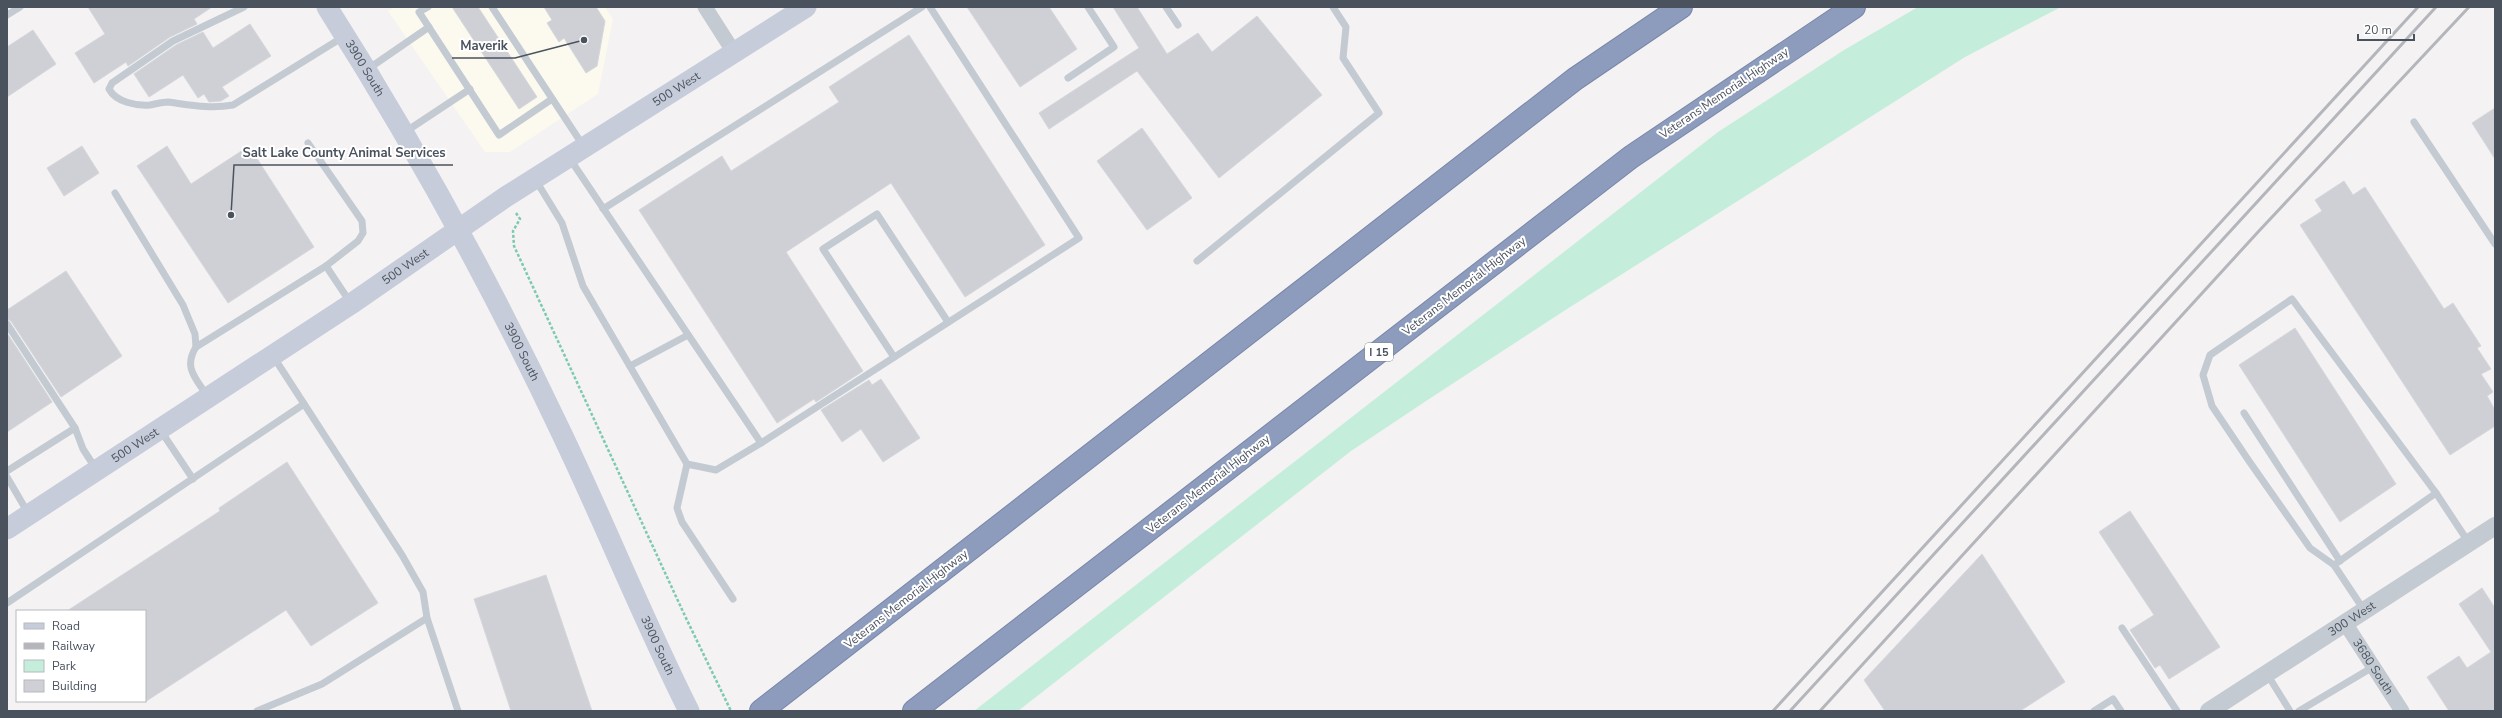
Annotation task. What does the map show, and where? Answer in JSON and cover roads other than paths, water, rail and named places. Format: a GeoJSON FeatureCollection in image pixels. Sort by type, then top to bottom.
{"type":"FeatureCollection","features":[{"type":"Feature","properties":{"kind":"highway","name":"Veterans Memorial Highway"},"geometry":{"type":"LineString","coordinates":[[761,711],[1575,79],[1681,7]]}},
{"type":"Feature","properties":{"kind":"highway","name":"Veterans Memorial Highway"},"geometry":{"type":"LineString","coordinates":[[914,711],[1631,157],[1854,7]]}},
{"type":"Feature","properties":{"kind":"main road","name":"3900 South"},"geometry":{"type":"LineString","coordinates":[[327,7],[405,132],[459,230],[558,426],[689,711]]}},
{"type":"Feature","properties":{"kind":"main road","name":"500 West"},"geometry":{"type":"LineString","coordinates":[[7,529],[273,356],[534,179],[735,54],[806,7]]}},
{"type":"Feature","properties":{"kind":"street"},"geometry":{"type":"LineString","coordinates":[[705,7],[735,54]]}},
{"type":"Feature","properties":{"kind":"street","name":"300 West"},"geometry":{"type":"LineString","coordinates":[[2209,711],[2495,526]]}},
{"type":"Feature","properties":{"kind":"street","name":"3680 South"},"geometry":{"type":"LineString","coordinates":[[2345,623],[2402,711]]}},
{"type":"Feature","properties":{"kind":"lane"},"geometry":{"type":"LineString","coordinates":[[7,15],[20,7]]}},
{"type":"Feature","properties":{"kind":"lane"},"geometry":{"type":"LineString","coordinates":[[244,7],[173,41],[112,83],[109,89],[113,96],[122,101],[149,105],[166,102],[213,109],[233,105],[345,36]]}},
{"type":"Feature","properties":{"kind":"lane"},"geometry":{"type":"LineString","coordinates":[[428,7],[419,12],[499,135],[552,99]]}},
{"type":"Feature","properties":{"kind":"lane"},"geometry":{"type":"LineString","coordinates":[[492,7],[552,99],[603,208],[761,443]]}},
{"type":"Feature","properties":{"kind":"lane"},"geometry":{"type":"LineString","coordinates":[[603,208],[922,7]]}},
{"type":"Feature","properties":{"kind":"lane"},"geometry":{"type":"LineString","coordinates":[[687,464],[716,470],[761,443],[1079,238],[930,7]]}},
{"type":"Feature","properties":{"kind":"lane"},"geometry":{"type":"LineString","coordinates":[[1068,78],[1114,47],[1088,7]]}},
{"type":"Feature","properties":{"kind":"lane"},"geometry":{"type":"LineString","coordinates":[[1166,7],[1178,25]]}},
{"type":"Feature","properties":{"kind":"lane"},"geometry":{"type":"LineString","coordinates":[[1197,261],[1379,113],[1343,58],[1346,27],[1333,7]]}},
{"type":"Feature","properties":{"kind":"lane"},"geometry":{"type":"LineString","coordinates":[[366,70],[429,28]]}},
{"type":"Feature","properties":{"kind":"lane"},"geometry":{"type":"LineString","coordinates":[[405,132],[470,89]]}},
{"type":"Feature","properties":{"kind":"lane"},"geometry":{"type":"LineString","coordinates":[[2414,122],[2495,244]]}},
{"type":"Feature","properties":{"kind":"lane"},"geometry":{"type":"LineString","coordinates":[[208,398],[191,370],[189,358],[196,347],[326,266],[358,241],[363,233],[362,221],[308,143]]}},
{"type":"Feature","properties":{"kind":"lane"},"geometry":{"type":"LineString","coordinates":[[534,179],[562,223],[583,286],[687,464],[677,508],[682,522],[733,599]]}},
{"type":"Feature","properties":{"kind":"lane"},"geometry":{"type":"LineString","coordinates":[[115,193],[183,305],[195,334],[196,347]]}},
{"type":"Feature","properties":{"kind":"lane"},"geometry":{"type":"LineString","coordinates":[[894,357],[823,249],[877,214],[948,322]]}},
{"type":"Feature","properties":{"kind":"lane"},"geometry":{"type":"LineString","coordinates":[[326,266],[351,304]]}},
{"type":"Feature","properties":{"kind":"lane"},"geometry":{"type":"LineString","coordinates":[[2337,563],[2310,548],[2212,406],[2203,375],[2210,356],[2292,299],[2436,493],[2469,543]]}},
{"type":"Feature","properties":{"kind":"lane"},"geometry":{"type":"LineString","coordinates":[[7,324],[75,428],[83,449],[97,471]]}},
{"type":"Feature","properties":{"kind":"lane"},"geometry":{"type":"LineString","coordinates":[[630,366],[688,335]]}},
{"type":"Feature","properties":{"kind":"lane"},"geometry":{"type":"LineString","coordinates":[[273,356],[402,555],[423,592],[427,618],[458,711]]}},
{"type":"Feature","properties":{"kind":"lane"},"geometry":{"type":"LineString","coordinates":[[7,603],[304,404]]}},
{"type":"Feature","properties":{"kind":"lane"},"geometry":{"type":"LineString","coordinates":[[2244,413],[2337,563],[2364,611]]}},
{"type":"Feature","properties":{"kind":"lane"},"geometry":{"type":"LineString","coordinates":[[7,471],[75,428]]}},
{"type":"Feature","properties":{"kind":"lane"},"geometry":{"type":"LineString","coordinates":[[160,429],[193,479]]}},
{"type":"Feature","properties":{"kind":"lane"},"geometry":{"type":"LineString","coordinates":[[7,477],[29,515]]}},
{"type":"Feature","properties":{"kind":"lane"},"geometry":{"type":"LineString","coordinates":[[2337,563],[2436,493]]}},
{"type":"Feature","properties":{"kind":"lane"},"geometry":{"type":"LineString","coordinates":[[257,711],[322,684],[427,618]]}},
{"type":"Feature","properties":{"kind":"lane"},"geometry":{"type":"LineString","coordinates":[[2122,628],[2177,711]]}},
{"type":"Feature","properties":{"kind":"lane"},"geometry":{"type":"LineString","coordinates":[[2299,711],[2373,667]]}},
{"type":"Feature","properties":{"kind":"lane"},"geometry":{"type":"LineString","coordinates":[[2267,674],[2290,711]]}},
{"type":"Feature","properties":{"kind":"lane"},"geometry":{"type":"LineString","coordinates":[[2094,711],[2113,699],[2121,711]]}},
{"type":"Feature","properties":{"kind":"railway"},"geometry":{"type":"LineString","coordinates":[[1773,711],[2418,7]]}},
{"type":"Feature","properties":{"kind":"railway"},"geometry":{"type":"LineString","coordinates":[[1790,711],[2436,7]]}},
{"type":"Feature","properties":{"kind":"railway"},"geometry":{"type":"LineString","coordinates":[[1820,711],[2258,232],[2469,7]]}},
{"type":"Feature","properties":{"kind":"place","name":"Maverik"},"geometry":{"type":"Point","coordinates":[584,40]}},
{"type":"Feature","properties":{"kind":"place","name":"Salt Lake County Animal Services"},"geometry":{"type":"Point","coordinates":[231,215]}}]}
